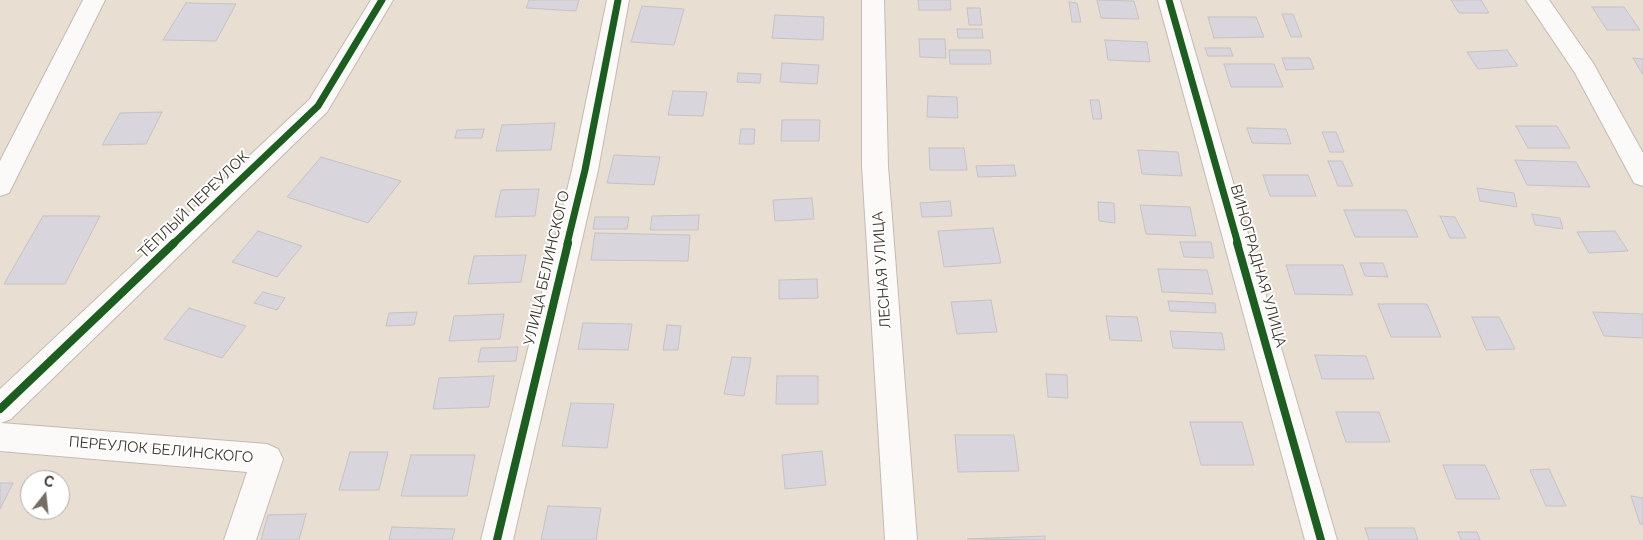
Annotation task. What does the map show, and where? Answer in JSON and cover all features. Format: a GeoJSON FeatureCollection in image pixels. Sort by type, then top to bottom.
{"type":"FeatureCollection","features":[{"type":"Feature","properties":{"kind":"street"},"geometry":{"type":"LineString","coordinates":[[0,186],[94,0]]}},
{"type":"Feature","properties":{"kind":"street","name":"ТЁПЛЫЙ ПЕРЕУЛОК"},"geometry":{"type":"LineString","coordinates":[[0,409],[318,106],[382,0]]}},
{"type":"Feature","properties":{"kind":"street","name":"УЛИЦА БЕЛИНСКОГО"},"geometry":{"type":"LineString","coordinates":[[497,540],[585,170],[618,0]]}},
{"type":"Feature","properties":{"kind":"street","name":"ЛЕСНАЯ УЛИЦА"},"geometry":{"type":"LineString","coordinates":[[873,0],[875,166],[901,540]]}},
{"type":"Feature","properties":{"kind":"street","name":"ВИНОГРАДНАЯ УЛИЦА"},"geometry":{"type":"LineString","coordinates":[[1169,0],[1321,540]]}},
{"type":"Feature","properties":{"kind":"street"},"geometry":{"type":"LineString","coordinates":[[1537,0],[1585,69],[1643,176]]}},
{"type":"Feature","properties":{"kind":"street","name":"ПЕРЕУЛОК БЕЛИНСКОГО"},"geometry":{"type":"LineString","coordinates":[[0,437],[267,459],[240,540]]}},
{"type":"Feature","properties":{"kind":"building"},"geometry":{"type":"Polygon","coordinates":[[[529,0],[579,0],[576,11],[526,8],[529,0]]]}},
{"type":"Feature","properties":{"kind":"building"},"geometry":{"type":"Polygon","coordinates":[[[918,0],[950,0],[951,10],[919,10],[918,0]]]}},
{"type":"Feature","properties":{"kind":"building"},"geometry":{"type":"Polygon","coordinates":[[[1097,0],[1134,1],[1139,19],[1101,18],[1097,0]]]}},
{"type":"Feature","properties":{"kind":"building"},"geometry":{"type":"Polygon","coordinates":[[[1451,0],[1481,0],[1489,13],[1459,13],[1451,0]]]}},
{"type":"Feature","properties":{"kind":"building"},"geometry":{"type":"Polygon","coordinates":[[[1069,2],[1077,3],[1081,22],[1072,22],[1069,2]]]}},
{"type":"Feature","properties":{"kind":"building"},"geometry":{"type":"Polygon","coordinates":[[[186,3],[236,4],[216,41],[163,40],[186,3]]]}},
{"type":"Feature","properties":{"kind":"building"},"geometry":{"type":"Polygon","coordinates":[[[642,6],[684,9],[674,45],[631,42],[642,6]]]}},
{"type":"Feature","properties":{"kind":"building"},"geometry":{"type":"Polygon","coordinates":[[[1592,7],[1624,7],[1640,30],[1607,30],[1592,7]]]}},
{"type":"Feature","properties":{"kind":"building"},"geometry":{"type":"Polygon","coordinates":[[[967,8],[980,8],[982,25],[969,25],[967,8]]]}},
{"type":"Feature","properties":{"kind":"building"},"geometry":{"type":"Polygon","coordinates":[[[1282,14],[1293,14],[1302,37],[1291,37],[1282,14]]]}},
{"type":"Feature","properties":{"kind":"building"},"geometry":{"type":"Polygon","coordinates":[[[775,15],[824,17],[823,40],[772,38],[775,15]]]}},
{"type":"Feature","properties":{"kind":"building"},"geometry":{"type":"Polygon","coordinates":[[[1208,17],[1256,17],[1264,37],[1214,38],[1208,17]]]}},
{"type":"Feature","properties":{"kind":"building"},"geometry":{"type":"Polygon","coordinates":[[[957,29],[982,29],[983,38],[958,38],[957,29]]]}},
{"type":"Feature","properties":{"kind":"building"},"geometry":{"type":"Polygon","coordinates":[[[919,39],[945,39],[946,58],[920,57],[919,39]]]}},
{"type":"Feature","properties":{"kind":"building"},"geometry":{"type":"Polygon","coordinates":[[[1105,40],[1147,42],[1150,62],[1108,60],[1105,40]]]}},
{"type":"Feature","properties":{"kind":"building"},"geometry":{"type":"Polygon","coordinates":[[[1205,48],[1230,48],[1233,56],[1208,56],[1205,48]]]}},
{"type":"Feature","properties":{"kind":"building"},"geometry":{"type":"Polygon","coordinates":[[[949,50],[990,50],[991,64],[950,64],[949,50]]]}},
{"type":"Feature","properties":{"kind":"building"},"geometry":{"type":"Polygon","coordinates":[[[1507,50],[1518,66],[1478,69],[1467,52],[1507,50]]]}},
{"type":"Feature","properties":{"kind":"building"},"geometry":{"type":"Polygon","coordinates":[[[1282,58],[1310,58],[1314,69],[1286,70],[1282,58]]]}},
{"type":"Feature","properties":{"kind":"building"},"geometry":{"type":"Polygon","coordinates":[[[1633,58],[1643,59],[1643,75],[1633,58]]]}},
{"type":"Feature","properties":{"kind":"building"},"geometry":{"type":"Polygon","coordinates":[[[782,63],[819,65],[817,84],[780,82],[782,63]]]}},
{"type":"Feature","properties":{"kind":"building"},"geometry":{"type":"Polygon","coordinates":[[[1224,64],[1274,64],[1283,87],[1231,87],[1224,64]]]}},
{"type":"Feature","properties":{"kind":"building"},"geometry":{"type":"Polygon","coordinates":[[[738,73],[761,74],[760,83],[737,82],[738,73]]]}},
{"type":"Feature","properties":{"kind":"building"},"geometry":{"type":"Polygon","coordinates":[[[673,91],[707,92],[703,116],[668,115],[673,91]]]}},
{"type":"Feature","properties":{"kind":"building"},"geometry":{"type":"Polygon","coordinates":[[[928,96],[957,97],[958,118],[927,117],[928,96]]]}},
{"type":"Feature","properties":{"kind":"building"},"geometry":{"type":"Polygon","coordinates":[[[1090,100],[1099,100],[1102,119],[1093,119],[1090,100]]]}},
{"type":"Feature","properties":{"kind":"building"},"geometry":{"type":"Polygon","coordinates":[[[162,112],[146,144],[102,145],[120,113],[162,112]]]}},
{"type":"Feature","properties":{"kind":"building"},"geometry":{"type":"Polygon","coordinates":[[[782,120],[820,120],[819,141],[781,141],[782,120]]]}},
{"type":"Feature","properties":{"kind":"building"},"geometry":{"type":"Polygon","coordinates":[[[555,123],[551,150],[496,151],[502,125],[555,123]]]}},
{"type":"Feature","properties":{"kind":"building"},"geometry":{"type":"Polygon","coordinates":[[[1516,126],[1557,126],[1570,148],[1528,148],[1516,126]]]}},
{"type":"Feature","properties":{"kind":"building"},"geometry":{"type":"Polygon","coordinates":[[[1247,128],[1286,129],[1291,144],[1252,143],[1247,128]]]}},
{"type":"Feature","properties":{"kind":"building"},"geometry":{"type":"Polygon","coordinates":[[[484,129],[482,138],[455,138],[457,130],[484,129]]]}},
{"type":"Feature","properties":{"kind":"building"},"geometry":{"type":"Polygon","coordinates":[[[741,129],[755,129],[754,144],[739,144],[741,129]]]}},
{"type":"Feature","properties":{"kind":"building"},"geometry":{"type":"Polygon","coordinates":[[[1322,132],[1336,132],[1344,152],[1330,152],[1322,132]]]}},
{"type":"Feature","properties":{"kind":"building"},"geometry":{"type":"Polygon","coordinates":[[[929,148],[964,148],[967,170],[930,170],[929,148]]]}},
{"type":"Feature","properties":{"kind":"building"},"geometry":{"type":"Polygon","coordinates":[[[1138,150],[1178,152],[1182,176],[1142,174],[1138,150]]]}},
{"type":"Feature","properties":{"kind":"building"},"geometry":{"type":"Polygon","coordinates":[[[614,155],[660,157],[654,185],[607,183],[614,155]]]}},
{"type":"Feature","properties":{"kind":"building"},"geometry":{"type":"Polygon","coordinates":[[[321,157],[401,181],[368,223],[287,197],[321,157]]]}},
{"type":"Feature","properties":{"kind":"building"},"geometry":{"type":"Polygon","coordinates":[[[1515,160],[1576,162],[1590,187],[1527,185],[1515,160]]]}},
{"type":"Feature","properties":{"kind":"building"},"geometry":{"type":"Polygon","coordinates":[[[1328,161],[1342,161],[1353,186],[1338,186],[1328,161]]]}},
{"type":"Feature","properties":{"kind":"building"},"geometry":{"type":"Polygon","coordinates":[[[1014,165],[1016,176],[978,177],[976,166],[1014,165]]]}},
{"type":"Feature","properties":{"kind":"building"},"geometry":{"type":"Polygon","coordinates":[[[1263,175],[1308,175],[1316,196],[1270,196],[1263,175]]]}},
{"type":"Feature","properties":{"kind":"building"},"geometry":{"type":"Polygon","coordinates":[[[1477,188],[1514,193],[1517,207],[1480,201],[1477,188]]]}},
{"type":"Feature","properties":{"kind":"building"},"geometry":{"type":"Polygon","coordinates":[[[539,189],[535,216],[495,217],[501,190],[539,189]]]}},
{"type":"Feature","properties":{"kind":"building"},"geometry":{"type":"Polygon","coordinates":[[[812,198],[814,219],[775,221],[773,200],[812,198]]]}},
{"type":"Feature","properties":{"kind":"building"},"geometry":{"type":"Polygon","coordinates":[[[950,201],[952,216],[922,217],[920,203],[950,201]]]}},
{"type":"Feature","properties":{"kind":"building"},"geometry":{"type":"Polygon","coordinates":[[[1098,202],[1114,203],[1115,223],[1099,221],[1098,202]]]}},
{"type":"Feature","properties":{"kind":"building"},"geometry":{"type":"Polygon","coordinates":[[[1140,205],[1190,207],[1196,236],[1146,234],[1140,205]]]}},
{"type":"Feature","properties":{"kind":"building"},"geometry":{"type":"Polygon","coordinates":[[[1344,210],[1406,210],[1418,237],[1355,237],[1344,210]]]}},
{"type":"Feature","properties":{"kind":"building"},"geometry":{"type":"Polygon","coordinates":[[[1532,214],[1560,218],[1563,229],[1535,225],[1532,214]]]}},
{"type":"Feature","properties":{"kind":"building"},"geometry":{"type":"Polygon","coordinates":[[[699,215],[698,230],[650,230],[652,216],[699,215]]]}},
{"type":"Feature","properties":{"kind":"building"},"geometry":{"type":"Polygon","coordinates":[[[43,216],[100,216],[65,284],[4,284],[43,216]]]}},
{"type":"Feature","properties":{"kind":"building"},"geometry":{"type":"Polygon","coordinates":[[[1440,216],[1455,217],[1466,238],[1450,238],[1440,216]]]}},
{"type":"Feature","properties":{"kind":"building"},"geometry":{"type":"Polygon","coordinates":[[[595,217],[629,217],[627,229],[593,229],[595,217]]]}},
{"type":"Feature","properties":{"kind":"building"},"geometry":{"type":"Polygon","coordinates":[[[993,228],[1001,263],[944,267],[938,231],[993,228]]]}},
{"type":"Feature","properties":{"kind":"building"},"geometry":{"type":"Polygon","coordinates":[[[258,231],[302,246],[277,277],[232,262],[258,231]]]}},
{"type":"Feature","properties":{"kind":"building"},"geometry":{"type":"Polygon","coordinates":[[[1615,231],[1628,251],[1589,253],[1577,232],[1615,231]]]}},
{"type":"Feature","properties":{"kind":"building"},"geometry":{"type":"Polygon","coordinates":[[[595,233],[690,235],[688,261],[591,260],[595,233]]]}},
{"type":"Feature","properties":{"kind":"building"},"geometry":{"type":"Polygon","coordinates":[[[1180,242],[1211,242],[1214,258],[1184,257],[1180,242]]]}},
{"type":"Feature","properties":{"kind":"building"},"geometry":{"type":"Polygon","coordinates":[[[526,255],[521,282],[468,284],[474,256],[526,255]]]}},
{"type":"Feature","properties":{"kind":"building"},"geometry":{"type":"Polygon","coordinates":[[[1360,263],[1383,263],[1388,277],[1365,276],[1360,263]]]}},
{"type":"Feature","properties":{"kind":"building"},"geometry":{"type":"Polygon","coordinates":[[[1286,265],[1343,265],[1353,295],[1295,294],[1286,265]]]}},
{"type":"Feature","properties":{"kind":"building"},"geometry":{"type":"Polygon","coordinates":[[[1158,269],[1207,270],[1213,294],[1162,292],[1158,269]]]}},
{"type":"Feature","properties":{"kind":"building"},"geometry":{"type":"Polygon","coordinates":[[[817,279],[818,298],[779,299],[779,280],[817,279]]]}},
{"type":"Feature","properties":{"kind":"building"},"geometry":{"type":"Polygon","coordinates":[[[263,292],[285,298],[277,310],[254,303],[263,292]]]}},
{"type":"Feature","properties":{"kind":"building"},"geometry":{"type":"Polygon","coordinates":[[[991,300],[997,332],[957,334],[951,302],[991,300]]]}},
{"type":"Feature","properties":{"kind":"building"},"geometry":{"type":"Polygon","coordinates":[[[1168,301],[1215,303],[1216,313],[1170,311],[1168,301]]]}},
{"type":"Feature","properties":{"kind":"building"},"geometry":{"type":"Polygon","coordinates":[[[1378,304],[1427,304],[1441,337],[1391,337],[1378,304]]]}},
{"type":"Feature","properties":{"kind":"building"},"geometry":{"type":"Polygon","coordinates":[[[189,308],[246,326],[222,358],[164,339],[189,308]]]}},
{"type":"Feature","properties":{"kind":"building"},"geometry":{"type":"Polygon","coordinates":[[[417,312],[414,325],[386,326],[389,313],[417,312]]]}},
{"type":"Feature","properties":{"kind":"building"},"geometry":{"type":"Polygon","coordinates":[[[1593,312],[1643,314],[1643,338],[1604,336],[1593,312]]]}},
{"type":"Feature","properties":{"kind":"building"},"geometry":{"type":"Polygon","coordinates":[[[504,314],[500,339],[449,341],[454,316],[504,314]]]}},
{"type":"Feature","properties":{"kind":"building"},"geometry":{"type":"Polygon","coordinates":[[[1106,316],[1137,317],[1142,341],[1110,340],[1106,316]]]}},
{"type":"Feature","properties":{"kind":"building"},"geometry":{"type":"Polygon","coordinates":[[[1472,317],[1499,317],[1515,349],[1486,350],[1472,317]]]}},
{"type":"Feature","properties":{"kind":"building"},"geometry":{"type":"Polygon","coordinates":[[[583,323],[632,324],[628,350],[578,349],[583,323]]]}},
{"type":"Feature","properties":{"kind":"building"},"geometry":{"type":"Polygon","coordinates":[[[667,325],[681,326],[678,350],[663,350],[667,325]]]}},
{"type":"Feature","properties":{"kind":"building"},"geometry":{"type":"Polygon","coordinates":[[[1170,331],[1222,333],[1225,350],[1173,348],[1170,331]]]}},
{"type":"Feature","properties":{"kind":"building"},"geometry":{"type":"Polygon","coordinates":[[[518,347],[516,361],[478,362],[481,348],[518,347]]]}},
{"type":"Feature","properties":{"kind":"building"},"geometry":{"type":"Polygon","coordinates":[[[1315,355],[1366,356],[1374,379],[1322,379],[1315,355]]]}},
{"type":"Feature","properties":{"kind":"building"},"geometry":{"type":"Polygon","coordinates":[[[732,357],[751,358],[744,396],[724,394],[732,357]]]}},
{"type":"Feature","properties":{"kind":"building"},"geometry":{"type":"Polygon","coordinates":[[[1046,374],[1067,375],[1068,398],[1048,397],[1046,374]]]}},
{"type":"Feature","properties":{"kind":"building"},"geometry":{"type":"Polygon","coordinates":[[[494,376],[489,407],[433,409],[439,378],[494,376]]]}},
{"type":"Feature","properties":{"kind":"building"},"geometry":{"type":"Polygon","coordinates":[[[777,376],[818,376],[818,404],[776,404],[777,376]]]}},
{"type":"Feature","properties":{"kind":"building"},"geometry":{"type":"Polygon","coordinates":[[[571,403],[614,404],[607,448],[562,446],[571,403]]]}},
{"type":"Feature","properties":{"kind":"building"},"geometry":{"type":"Polygon","coordinates":[[[1336,412],[1379,412],[1390,442],[1346,442],[1336,412]]]}},
{"type":"Feature","properties":{"kind":"building"},"geometry":{"type":"Polygon","coordinates":[[[1190,422],[1242,422],[1254,465],[1201,465],[1190,422]]]}},
{"type":"Feature","properties":{"kind":"building"},"geometry":{"type":"Polygon","coordinates":[[[955,435],[1014,435],[1019,471],[958,472],[955,435]]]}},
{"type":"Feature","properties":{"kind":"building"},"geometry":{"type":"Polygon","coordinates":[[[822,451],[826,485],[785,489],[782,455],[822,451]]]}},
{"type":"Feature","properties":{"kind":"building"},"geometry":{"type":"Polygon","coordinates":[[[350,452],[388,452],[379,490],[339,490],[350,452]]]}},
{"type":"Feature","properties":{"kind":"building"},"geometry":{"type":"Polygon","coordinates":[[[411,455],[475,455],[467,496],[401,496],[411,455]]]}},
{"type":"Feature","properties":{"kind":"building"},"geometry":{"type":"Polygon","coordinates":[[[1443,465],[1485,465],[1500,499],[1456,499],[1443,465]]]}},
{"type":"Feature","properties":{"kind":"building"},"geometry":{"type":"Polygon","coordinates":[[[1549,469],[1566,506],[1546,506],[1530,470],[1549,469]]]}},
{"type":"Feature","properties":{"kind":"building"},"geometry":{"type":"Polygon","coordinates":[[[0,483],[13,483],[0,509],[0,483]]]}},
{"type":"Feature","properties":{"kind":"building"},"geometry":{"type":"Polygon","coordinates":[[[1631,496],[1643,498],[1643,524],[1640,524],[1631,496]]]}},
{"type":"Feature","properties":{"kind":"building"},"geometry":{"type":"Polygon","coordinates":[[[548,506],[601,508],[596,540],[541,540],[548,506]]]}},
{"type":"Feature","properties":{"kind":"building"},"geometry":{"type":"Polygon","coordinates":[[[306,514],[299,540],[261,540],[268,515],[306,514]]]}},
{"type":"Feature","properties":{"kind":"building"},"geometry":{"type":"Polygon","coordinates":[[[392,527],[455,529],[452,540],[389,540],[392,527]]]}},
{"type":"Feature","properties":{"kind":"building"},"geometry":{"type":"Polygon","coordinates":[[[1365,528],[1414,528],[1418,540],[1369,540],[1365,528]]]}},
{"type":"Feature","properties":{"kind":"building"},"geometry":{"type":"Polygon","coordinates":[[[1458,532],[1477,532],[1480,540],[1461,540],[1458,532]]]}},
{"type":"Feature","properties":{"kind":"building"},"geometry":{"type":"Polygon","coordinates":[[[1045,536],[1045,540],[967,539],[1045,536]]]}},
{"type":"Feature","properties":{"kind":"cycle path"},"geometry":{"type":"LineString","coordinates":[[0,409],[318,106],[382,0]]}},
{"type":"Feature","properties":{"kind":"cycle path"},"geometry":{"type":"LineString","coordinates":[[497,540],[585,170],[618,0]]}},
{"type":"Feature","properties":{"kind":"cycle path"},"geometry":{"type":"LineString","coordinates":[[1169,0],[1321,540]]}}]}
